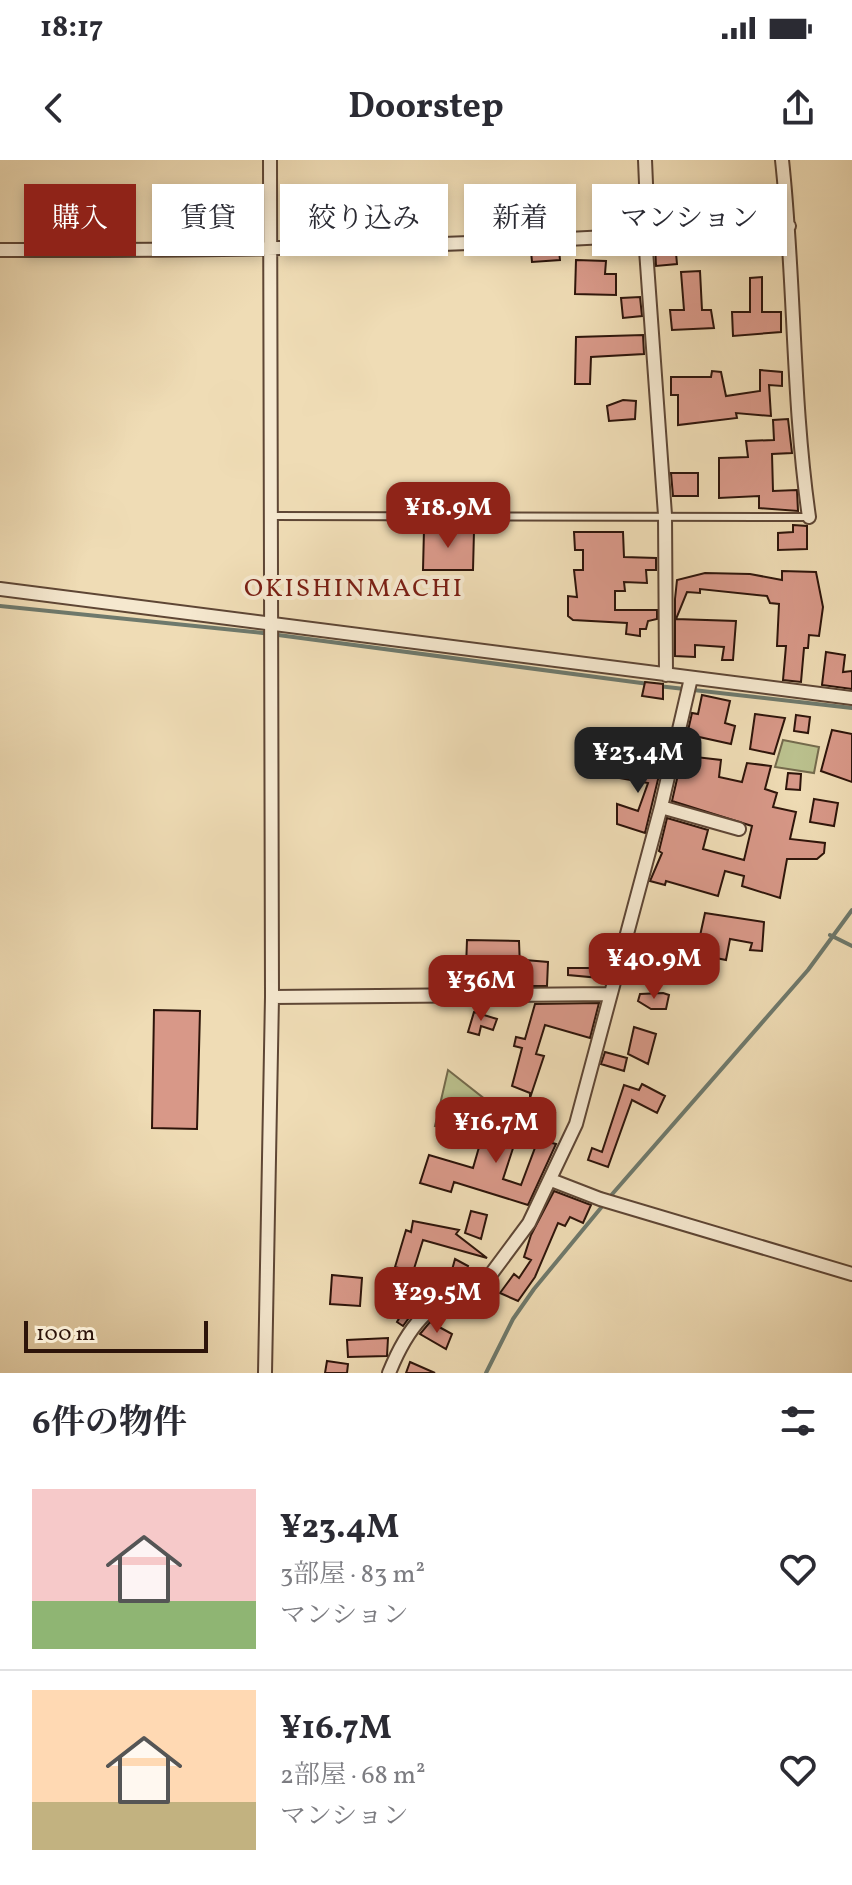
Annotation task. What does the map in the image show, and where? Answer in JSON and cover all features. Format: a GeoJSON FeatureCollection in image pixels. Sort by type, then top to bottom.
{"type":"FeatureCollection","features":[{"type":"Feature","properties":{"kind":"street"},"geometry":{"type":"LineString","coordinates":[[265,1373],[272,997],[270,160]]}},
{"type":"Feature","properties":{"kind":"street"},"geometry":{"type":"LineString","coordinates":[[645,160],[645,184]]}},
{"type":"Feature","properties":{"kind":"street"},"geometry":{"type":"LineString","coordinates":[[782,160],[789,226],[799,448],[809,517]]}},
{"type":"Feature","properties":{"kind":"street"},"geometry":{"type":"LineString","coordinates":[[0,250],[271,251],[592,238]]}},
{"type":"Feature","properties":{"kind":"street"},"geometry":{"type":"LineString","coordinates":[[646,256],[665,515],[666,675]]}},
{"type":"Feature","properties":{"kind":"street"},"geometry":{"type":"LineString","coordinates":[[0,589],[852,698]]}},
{"type":"Feature","properties":{"kind":"street"},"geometry":{"type":"LineString","coordinates":[[389,1373],[408,1334],[433,1305],[459,1293],[477,1293],[529,1223],[576,1124],[608,994],[661,807],[691,678]]}},
{"type":"Feature","properties":{"kind":"street"},"geometry":{"type":"LineString","coordinates":[[661,807],[739,829]]}},
{"type":"Feature","properties":{"kind":"street"},"geometry":{"type":"LineString","coordinates":[[272,997],[608,994]]}},
{"type":"Feature","properties":{"kind":"street"},"geometry":{"type":"LineString","coordinates":[[551,1180],[600,1199],[852,1274]]}},
{"type":"Feature","properties":{"kind":"lane"},"geometry":{"type":"LineString","coordinates":[[271,516],[809,517]]}},
{"type":"Feature","properties":{"kind":"green space"},"geometry":{"type":"Polygon","coordinates":[[[783,740],[819,747],[814,773],[775,767],[783,740]]]}},
{"type":"Feature","properties":{"kind":"green space"},"geometry":{"type":"Polygon","coordinates":[[[448,1070],[486,1100],[480,1128],[435,1126],[448,1070]]]}},
{"type":"Feature","properties":{"kind":"building"},"geometry":{"type":"Polygon","coordinates":[[[531,256],[560,256],[560,260],[532,262],[531,256]]]}},
{"type":"Feature","properties":{"kind":"building"},"geometry":{"type":"Polygon","coordinates":[[[656,256],[676,256],[677,264],[656,266],[656,256]]]}},
{"type":"Feature","properties":{"kind":"building"},"geometry":{"type":"Polygon","coordinates":[[[576,260],[606,261],[605,274],[616,274],[616,295],[575,294],[576,260]]]}},
{"type":"Feature","properties":{"kind":"building"},"geometry":{"type":"Polygon","coordinates":[[[700,271],[702,310],[711,310],[714,328],[672,330],[670,310],[684,310],[681,272],[700,271]]]}},
{"type":"Feature","properties":{"kind":"building"},"geometry":{"type":"Polygon","coordinates":[[[762,277],[762,312],[781,312],[781,332],[733,336],[732,312],[750,312],[750,278],[762,277]]]}},
{"type":"Feature","properties":{"kind":"building"},"geometry":{"type":"Polygon","coordinates":[[[640,297],[642,316],[623,318],[621,298],[640,297]]]}},
{"type":"Feature","properties":{"kind":"building"},"geometry":{"type":"Polygon","coordinates":[[[643,335],[644,354],[591,357],[590,384],[575,384],[576,337],[643,335]]]}},
{"type":"Feature","properties":{"kind":"building"},"geometry":{"type":"Polygon","coordinates":[[[760,370],[782,372],[782,386],[769,385],[771,416],[736,413],[737,418],[678,425],[678,395],[671,395],[671,377],[711,377],[712,371],[721,372],[726,396],[760,391],[760,370]]]}},
{"type":"Feature","properties":{"kind":"building"},"geometry":{"type":"Polygon","coordinates":[[[623,400],[636,401],[635,419],[609,421],[607,406],[623,400]]]}},
{"type":"Feature","properties":{"kind":"building"},"geometry":{"type":"Polygon","coordinates":[[[788,419],[792,453],[772,454],[773,491],[797,490],[798,511],[759,508],[759,496],[719,498],[719,458],[748,457],[746,441],[774,440],[773,420],[788,419]]]}},
{"type":"Feature","properties":{"kind":"building"},"geometry":{"type":"Polygon","coordinates":[[[671,473],[698,473],[698,496],[673,496],[671,473]]]}},
{"type":"Feature","properties":{"kind":"building"},"geometry":{"type":"Polygon","coordinates":[[[793,525],[807,526],[807,549],[778,550],[778,533],[793,532],[793,525]]]}},
{"type":"Feature","properties":{"kind":"building"},"geometry":{"type":"Polygon","coordinates":[[[424,529],[474,531],[473,570],[423,570],[424,529]]]}},
{"type":"Feature","properties":{"kind":"building"},"geometry":{"type":"Polygon","coordinates":[[[574,532],[623,532],[624,557],[656,558],[656,570],[646,570],[647,583],[624,582],[625,591],[615,591],[615,610],[657,610],[657,619],[648,621],[646,629],[640,629],[640,636],[626,634],[627,623],[573,620],[568,616],[568,596],[577,597],[574,570],[583,570],[583,550],[575,550],[574,532]]]}},
{"type":"Feature","properties":{"kind":"building"},"geometry":{"type":"Polygon","coordinates":[[[782,571],[816,572],[823,607],[819,636],[809,635],[808,648],[804,648],[801,682],[783,680],[786,646],[777,646],[779,604],[770,603],[767,596],[700,589],[700,593],[687,592],[676,619],[736,621],[733,660],[722,660],[724,647],[695,645],[695,657],[675,656],[677,580],[705,573],[750,574],[782,580],[782,571]]]}},
{"type":"Feature","properties":{"kind":"building"},"geometry":{"type":"Polygon","coordinates":[[[826,652],[845,655],[843,672],[852,671],[852,689],[822,685],[826,652]]]}},
{"type":"Feature","properties":{"kind":"building"},"geometry":{"type":"Polygon","coordinates":[[[645,682],[663,684],[663,699],[642,696],[645,682]]]}},
{"type":"Feature","properties":{"kind":"building"},"geometry":{"type":"Polygon","coordinates":[[[702,695],[730,701],[725,723],[735,726],[731,744],[699,737],[695,757],[721,760],[719,777],[742,782],[747,763],[771,766],[765,789],[777,793],[773,807],[796,812],[790,839],[825,843],[824,853],[817,859],[787,859],[780,898],[742,886],[744,876],[725,871],[718,896],[666,881],[665,885],[650,881],[662,853],[659,851],[667,818],[708,830],[703,849],[744,860],[752,826],[672,801],[692,713],[698,714],[702,695]]]}},
{"type":"Feature","properties":{"kind":"building"},"geometry":{"type":"Polygon","coordinates":[[[755,714],[785,718],[774,754],[750,749],[755,714]]]}},
{"type":"Feature","properties":{"kind":"building"},"geometry":{"type":"Polygon","coordinates":[[[796,715],[810,717],[808,733],[794,731],[796,715]]]}},
{"type":"Feature","properties":{"kind":"building"},"geometry":{"type":"Polygon","coordinates":[[[832,730],[852,734],[852,782],[821,771],[832,730]]]}},
{"type":"Feature","properties":{"kind":"building"},"geometry":{"type":"Polygon","coordinates":[[[622,760],[661,767],[645,833],[617,824],[617,804],[638,811],[648,783],[619,778],[622,760]]]}},
{"type":"Feature","properties":{"kind":"building"},"geometry":{"type":"Polygon","coordinates":[[[788,773],[801,774],[800,790],[786,789],[788,773]]]}},
{"type":"Feature","properties":{"kind":"building"},"geometry":{"type":"Polygon","coordinates":[[[814,799],[838,803],[834,826],[810,822],[814,799]]]}},
{"type":"Feature","properties":{"kind":"building"},"geometry":{"type":"Polygon","coordinates":[[[705,913],[764,922],[762,951],[750,950],[752,943],[730,939],[726,960],[696,954],[705,913]]]}},
{"type":"Feature","properties":{"kind":"building"},"geometry":{"type":"Polygon","coordinates":[[[467,940],[519,941],[520,967],[466,968],[467,940]]]}},
{"type":"Feature","properties":{"kind":"building"},"geometry":{"type":"Polygon","coordinates":[[[525,960],[548,962],[547,986],[524,986],[525,960]]]}},
{"type":"Feature","properties":{"kind":"building"},"geometry":{"type":"Polygon","coordinates":[[[568,968],[598,968],[601,978],[568,975],[568,968]]]}},
{"type":"Feature","properties":{"kind":"building"},"geometry":{"type":"Polygon","coordinates":[[[640,994],[669,995],[666,1009],[651,1009],[638,1001],[640,994]]]}},
{"type":"Feature","properties":{"kind":"building"},"geometry":{"type":"Polygon","coordinates":[[[599,1003],[590,1038],[545,1025],[536,1054],[544,1056],[530,1098],[530,1093],[512,1086],[522,1048],[514,1046],[516,1037],[525,1039],[535,1004],[599,1003]]]}},
{"type":"Feature","properties":{"kind":"building"},"geometry":{"type":"Polygon","coordinates":[[[154,1010],[200,1011],[197,1129],[152,1128],[154,1010]]]}},
{"type":"Feature","properties":{"kind":"building"},"geometry":{"type":"Polygon","coordinates":[[[474,1012],[497,1019],[493,1030],[481,1026],[479,1035],[468,1032],[474,1012]]]}},
{"type":"Feature","properties":{"kind":"building"},"geometry":{"type":"Polygon","coordinates":[[[634,1027],[656,1034],[648,1064],[628,1054],[634,1027]]]}},
{"type":"Feature","properties":{"kind":"building"},"geometry":{"type":"Polygon","coordinates":[[[605,1052],[627,1058],[624,1071],[601,1064],[605,1052]]]}},
{"type":"Feature","properties":{"kind":"building"},"geometry":{"type":"Polygon","coordinates":[[[642,1084],[665,1096],[657,1113],[632,1100],[608,1167],[588,1160],[592,1148],[602,1152],[624,1085],[639,1090],[642,1084]]]}},
{"type":"Feature","properties":{"kind":"building"},"geometry":{"type":"Polygon","coordinates":[[[538,1109],[555,1113],[548,1142],[556,1144],[528,1205],[454,1182],[451,1192],[420,1183],[429,1155],[473,1168],[484,1130],[516,1139],[503,1179],[521,1185],[536,1145],[534,1127],[538,1109]]]}},
{"type":"Feature","properties":{"kind":"building"},"geometry":{"type":"Polygon","coordinates":[[[554,1191],[591,1205],[583,1223],[570,1217],[565,1226],[558,1223],[535,1277],[518,1301],[500,1293],[514,1274],[519,1278],[531,1260],[524,1257],[531,1235],[554,1191]]]}},
{"type":"Feature","properties":{"kind":"building"},"geometry":{"type":"Polygon","coordinates":[[[471,1211],[487,1215],[481,1239],[465,1233],[471,1211]]]}},
{"type":"Feature","properties":{"kind":"building"},"geometry":{"type":"Polygon","coordinates":[[[413,1221],[459,1230],[456,1234],[487,1258],[423,1240],[413,1272],[395,1267],[406,1230],[411,1232],[413,1221]]]}},
{"type":"Feature","properties":{"kind":"building"},"geometry":{"type":"Polygon","coordinates":[[[455,1259],[468,1266],[460,1285],[449,1281],[455,1259]]]}},
{"type":"Feature","properties":{"kind":"building"},"geometry":{"type":"Polygon","coordinates":[[[332,1275],[362,1278],[360,1306],[330,1304],[332,1275]]]}},
{"type":"Feature","properties":{"kind":"building"},"geometry":{"type":"Polygon","coordinates":[[[417,1287],[427,1293],[403,1326],[397,1322],[417,1287]]]}},
{"type":"Feature","properties":{"kind":"building"},"geometry":{"type":"Polygon","coordinates":[[[430,1322],[452,1334],[446,1349],[420,1334],[430,1322]]]}},
{"type":"Feature","properties":{"kind":"building"},"geometry":{"type":"Polygon","coordinates":[[[388,1338],[387,1356],[348,1357],[347,1340],[388,1338]]]}},
{"type":"Feature","properties":{"kind":"building"},"geometry":{"type":"Polygon","coordinates":[[[327,1361],[348,1364],[347,1373],[325,1373],[327,1361]]]}},
{"type":"Feature","properties":{"kind":"building"},"geometry":{"type":"Polygon","coordinates":[[[410,1362],[435,1373],[406,1373],[410,1362]]]}},
{"type":"Feature","properties":{"kind":"waterway"},"geometry":{"type":"LineString","coordinates":[[0,606],[263,633],[649,684]]}},
{"type":"Feature","properties":{"kind":"waterway"},"geometry":{"type":"LineString","coordinates":[[658,686],[852,708]]}},
{"type":"Feature","properties":{"kind":"waterway"},"geometry":{"type":"LineString","coordinates":[[486,1373],[513,1319],[534,1289],[614,1192],[808,970],[852,910]]}},
{"type":"Feature","properties":{"kind":"waterway"},"geometry":{"type":"LineString","coordinates":[[830,935],[852,946]]}},
{"type":"Feature","properties":{"kind":"district","name":"OKISHINMACHI"},"geometry":{"type":"Point","coordinates":[354,587]}}]}
